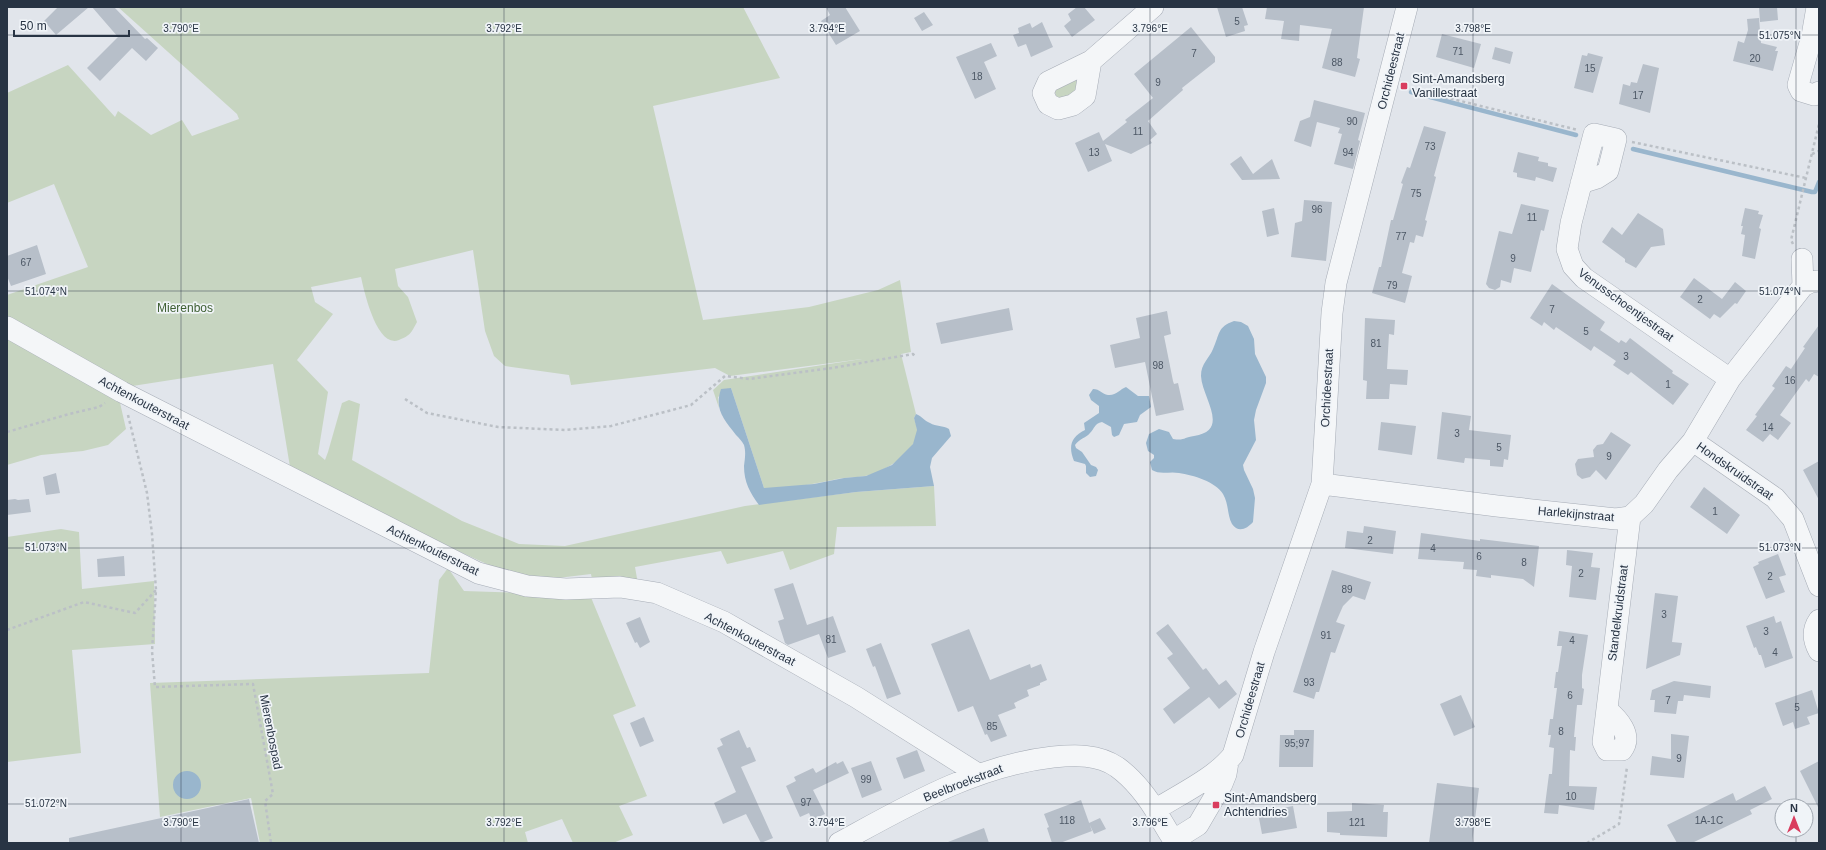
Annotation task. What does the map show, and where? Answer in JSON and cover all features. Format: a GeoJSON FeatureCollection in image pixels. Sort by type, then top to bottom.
{"type":"FeatureCollection","features":[{"type":"Feature","properties":{"kind":"street"},"geometry":{"type":"LineString","coordinates":[[1091,61],[1153,7]]}},
{"type":"Feature","properties":{"kind":"street","name":"Orchideestraat"},"geometry":{"type":"LineString","coordinates":[[1175,842],[1198,825],[1222,784],[1226,774],[1228,762],[1237,746],[1264,652],[1322,484],[1334,298],[1338,277],[1407,7]]}},
{"type":"Feature","properties":{"kind":"street"},"geometry":{"type":"LineString","coordinates":[[1817,7],[1816,45],[1798,85],[1801,92],[1814,94],[1819,92]]}},
{"type":"Feature","properties":{"kind":"street"},"geometry":{"type":"LineString","coordinates":[[1581,183],[1597,178],[1608,171],[1616,139],[1594,134]]}},
{"type":"Feature","properties":{"kind":"street","name":"Venusschoentjestraat"},"geometry":{"type":"LineString","coordinates":[[1594,134],[1581,183],[1567,249],[1573,266],[1584,278],[1730,380]]}},
{"type":"Feature","properties":{"kind":"street"},"geometry":{"type":"LineString","coordinates":[[1802,258],[1811,283]]}},
{"type":"Feature","properties":{"kind":"street","name":"Harlekijnstraat"},"geometry":{"type":"LineString","coordinates":[[1322,484],[1496,506],[1616,519],[1630,517],[1644,504],[1668,470],[1693,441],[1730,380],[1811,283]]}},
{"type":"Feature","properties":{"kind":"street","name":"Achtenkouterstraat"},"geometry":{"type":"LineString","coordinates":[[7,327],[122,392],[478,573],[527,586],[566,589],[620,586],[657,594],[724,622],[856,698],[978,774]]}},
{"type":"Feature","properties":{"kind":"street","name":"Hondskruidstraat"},"geometry":{"type":"LineString","coordinates":[[1693,441],[1776,498],[1793,519],[1819,586]]}},
{"type":"Feature","properties":{"kind":"street","name":"Standelkruidstraat"},"geometry":{"type":"LineString","coordinates":[[1622,750],[1625,740],[1624,730],[1619,720],[1607,710],[1630,517]]}},
{"type":"Feature","properties":{"kind":"street"},"geometry":{"type":"LineString","coordinates":[[1819,620],[1813,633],[1819,651]]}},
{"type":"Feature","properties":{"kind":"street","name":"Beelbroekstraat"},"geometry":{"type":"LineString","coordinates":[[839,843],[917,800],[978,774],[1036,759],[1068,756],[1097,758],[1109,762],[1128,776],[1155,810],[1175,842]]}},
{"type":"Feature","properties":{"kind":"street","name":"Orchideestraat"},"geometry":{"type":"LineString","coordinates":[[1155,810],[1213,774],[1228,762]]}},
{"type":"Feature","properties":{"kind":"path"},"geometry":{"type":"LineString","coordinates":[[1388,83],[1594,134]]}},
{"type":"Feature","properties":{"kind":"path"},"geometry":{"type":"LineString","coordinates":[[1802,258],[1791,240],[1819,124]]}},
{"type":"Feature","properties":{"kind":"path"},"geometry":{"type":"LineString","coordinates":[[1616,139],[1806,178]]}},
{"type":"Feature","properties":{"kind":"path"},"geometry":{"type":"LineString","coordinates":[[1812,154],[1819,150]]}},
{"type":"Feature","properties":{"kind":"path"},"geometry":{"type":"LineString","coordinates":[[404,399],[427,413],[498,427],[565,430],[611,426],[691,405],[724,376],[749,380],[913,354],[916,357]]}},
{"type":"Feature","properties":{"kind":"path"},"geometry":{"type":"LineString","coordinates":[[7,432],[99,407],[122,392],[147,493],[156,590],[135,613],[84,602],[7,630]]}},
{"type":"Feature","properties":{"kind":"path","name":"Mierenbospad"},"geometry":{"type":"LineString","coordinates":[[156,590],[152,651],[155,687],[253,684],[273,794],[265,801],[271,843]]}},
{"type":"Feature","properties":{"kind":"path"},"geometry":{"type":"LineString","coordinates":[[1587,843],[1619,824],[1627,764],[1622,750]]}},
{"type":"Feature","properties":{"kind":"green space","name":"Mierenbos"},"geometry":{"type":"Polygon","coordinates":[[[118,7],[743,7],[780,78],[653,106],[703,320],[809,307],[878,290],[900,280],[911,352],[901,354],[916,414],[914,418],[917,430],[916,438],[906,453],[890,466],[865,476],[840,478],[791,488],[764,488],[731,388],[718,397],[719,408],[713,390],[724,380],[862,359],[730,376],[715,368],[571,385],[569,375],[505,366],[494,356],[485,331],[473,250],[395,269],[398,286],[408,297],[417,322],[406,337],[399,340],[391,340],[384,336],[378,328],[365,294],[361,277],[311,287],[315,302],[333,314],[297,360],[328,392],[318,454],[325,460],[342,403],[349,400],[360,404],[352,460],[462,521],[519,544],[565,546],[745,506],[856,492],[934,486],[936,526],[837,527],[834,554],[790,570],[783,551],[727,564],[721,551],[635,567],[638,584],[593,584],[591,574],[541,580],[509,574],[387,519],[291,473],[273,364],[126,387],[7,321],[7,295],[88,267],[54,184],[7,203],[7,93],[68,65],[115,117],[118,111],[151,135],[182,120],[192,136],[239,119],[237,114],[118,7]]]}},
{"type":"Feature","properties":{"kind":"green space"},"geometry":{"type":"Polygon","coordinates":[[[1075,80],[1077,81],[1077,94],[1057,99],[1054,89],[1075,80]]]}},
{"type":"Feature","properties":{"kind":"green space"},"geometry":{"type":"Polygon","coordinates":[[[7,334],[118,394],[126,429],[108,445],[83,451],[41,455],[7,465],[7,334]]]}},
{"type":"Feature","properties":{"kind":"green space"},"geometry":{"type":"Polygon","coordinates":[[[61,529],[79,532],[82,589],[154,581],[155,644],[72,650],[81,753],[7,762],[7,537],[61,529]]]}},
{"type":"Feature","properties":{"kind":"green space"},"geometry":{"type":"Polygon","coordinates":[[[448,568],[464,591],[590,595],[636,706],[613,715],[647,796],[619,806],[633,835],[613,843],[573,843],[562,819],[525,832],[528,843],[260,843],[251,798],[160,817],[150,683],[429,673],[439,580],[448,568]]]}},
{"type":"Feature","properties":{"kind":"water"},"geometry":{"type":"Polygon","coordinates":[[[1234,321],[1241,322],[1248,326],[1254,339],[1255,354],[1266,377],[1266,383],[1254,420],[1256,440],[1243,465],[1255,498],[1253,522],[1248,527],[1242,529],[1234,527],[1232,524],[1225,498],[1220,490],[1215,486],[1191,475],[1158,472],[1152,470],[1150,462],[1154,458],[1154,455],[1148,451],[1146,443],[1149,434],[1159,429],[1169,432],[1173,439],[1180,440],[1205,433],[1211,427],[1213,420],[1212,412],[1203,385],[1201,372],[1220,332],[1225,326],[1234,321]]]}},
{"type":"Feature","properties":{"kind":"water"},"geometry":{"type":"Polygon","coordinates":[[[1126,387],[1138,396],[1149,396],[1151,407],[1140,415],[1137,422],[1124,424],[1119,435],[1114,437],[1112,435],[1111,427],[1102,422],[1096,425],[1088,435],[1075,445],[1091,465],[1096,467],[1098,470],[1096,476],[1090,477],[1086,473],[1085,464],[1074,461],[1071,451],[1072,442],[1074,439],[1085,430],[1084,423],[1099,413],[1099,406],[1091,400],[1089,395],[1093,389],[1111,395],[1126,387]]]}},
{"type":"Feature","properties":{"kind":"water"},"geometry":{"type":"Polygon","coordinates":[[[731,388],[764,488],[814,484],[844,478],[866,476],[892,465],[913,444],[917,430],[914,418],[916,414],[932,424],[949,429],[951,436],[932,458],[930,467],[934,486],[856,492],[759,505],[750,492],[746,482],[744,445],[721,414],[719,396],[721,389],[731,388]]]}},
{"type":"Feature","properties":{"kind":"water"},"geometry":{"type":"Polygon","coordinates":[[[187,771],[197,775],[201,785],[197,795],[187,799],[177,795],[173,785],[177,775],[187,771]]]}},
{"type":"Feature","properties":{"kind":"building"},"geometry":{"type":"Polygon","coordinates":[[[58,7],[89,7],[56,35],[44,21],[58,7]]]}},
{"type":"Feature","properties":{"kind":"building"},"geometry":{"type":"Polygon","coordinates":[[[92,7],[114,7],[145,39],[147,38],[158,48],[146,61],[132,48],[100,81],[87,68],[118,37],[92,7]]]}},
{"type":"Feature","properties":{"kind":"building"},"geometry":{"type":"Polygon","coordinates":[[[826,7],[845,7],[860,31],[836,45],[821,21],[830,15],[826,7]]]}},
{"type":"Feature","properties":{"kind":"building"},"geometry":{"type":"Polygon","coordinates":[[[1077,7],[1084,7],[1095,20],[1072,37],[1064,26],[1071,20],[1068,14],[1077,7]]]}},
{"type":"Feature","properties":{"kind":"building"},"geometry":{"type":"Polygon","coordinates":[[[1217,7],[1242,7],[1248,25],[1244,26],[1245,31],[1226,37],[1217,7]]]}},
{"type":"Feature","properties":{"kind":"building"},"geometry":{"type":"Polygon","coordinates":[[[1267,7],[1364,7],[1357,58],[1360,59],[1355,77],[1322,68],[1332,29],[1300,25],[1299,41],[1281,39],[1284,21],[1265,19],[1267,7]]]}},
{"type":"Feature","properties":{"kind":"building"},"geometry":{"type":"Polygon","coordinates":[[[1759,7],[1777,7],[1778,20],[1760,22],[1759,7]]]}},
{"type":"Feature","properties":{"kind":"building"},"geometry":{"type":"Polygon","coordinates":[[[924,12],[933,25],[922,31],[914,18],[924,12]]]}},
{"type":"Feature","properties":{"kind":"building"},"geometry":{"type":"Polygon","coordinates":[[[1759,18],[1761,43],[1777,47],[1775,51],[1778,51],[1773,71],[1733,61],[1738,41],[1744,43],[1748,30],[1747,19],[1759,18]]]}},
{"type":"Feature","properties":{"kind":"building"},"geometry":{"type":"Polygon","coordinates":[[[1042,22],[1053,47],[1031,57],[1026,44],[1018,47],[1013,35],[1019,33],[1018,28],[1030,23],[1032,28],[1042,22]]]}},
{"type":"Feature","properties":{"kind":"building"},"geometry":{"type":"Polygon","coordinates":[[[1191,27],[1215,57],[1215,62],[1182,88],[1183,90],[1148,121],[1157,134],[1150,140],[1152,143],[1131,154],[1105,144],[1112,161],[1088,172],[1075,143],[1099,132],[1103,141],[1127,122],[1125,120],[1153,98],[1134,74],[1191,27]]]}},
{"type":"Feature","properties":{"kind":"building"},"geometry":{"type":"Polygon","coordinates":[[[1442,34],[1481,44],[1474,68],[1436,57],[1442,34]]]}},
{"type":"Feature","properties":{"kind":"building"},"geometry":{"type":"Polygon","coordinates":[[[991,43],[997,56],[984,62],[996,89],[975,99],[956,57],[991,43]]]}},
{"type":"Feature","properties":{"kind":"building"},"geometry":{"type":"Polygon","coordinates":[[[1495,47],[1513,52],[1510,64],[1492,59],[1495,47]]]}},
{"type":"Feature","properties":{"kind":"building"},"geometry":{"type":"Polygon","coordinates":[[[1588,53],[1603,57],[1593,93],[1574,88],[1582,55],[1587,56],[1588,53]]]}},
{"type":"Feature","properties":{"kind":"building"},"geometry":{"type":"Polygon","coordinates":[[[1643,64],[1659,68],[1650,113],[1619,104],[1623,84],[1630,86],[1631,82],[1637,83],[1643,64]]]}},
{"type":"Feature","properties":{"kind":"building"},"geometry":{"type":"Polygon","coordinates":[[[1314,100],[1365,113],[1353,169],[1334,164],[1342,134],[1338,133],[1340,128],[1317,122],[1311,147],[1294,141],[1300,121],[1310,117],[1314,100]]]}},
{"type":"Feature","properties":{"kind":"building"},"geometry":{"type":"Polygon","coordinates":[[[1424,126],[1446,132],[1434,176],[1436,177],[1425,220],[1427,221],[1423,237],[1416,235],[1414,243],[1410,242],[1402,273],[1412,276],[1405,303],[1372,293],[1379,267],[1381,267],[1391,220],[1393,220],[1403,184],[1401,183],[1407,167],[1410,168],[1424,126]]]}},
{"type":"Feature","properties":{"kind":"building"},"geometry":{"type":"Polygon","coordinates":[[[1518,152],[1539,157],[1538,161],[1548,163],[1548,166],[1557,168],[1553,182],[1536,177],[1535,181],[1517,177],[1517,173],[1513,172],[1518,152]]]}},
{"type":"Feature","properties":{"kind":"building"},"geometry":{"type":"Polygon","coordinates":[[[1241,156],[1253,174],[1272,159],[1280,179],[1242,180],[1230,164],[1241,156]]]}},
{"type":"Feature","properties":{"kind":"building"},"geometry":{"type":"Polygon","coordinates":[[[1304,200],[1332,202],[1326,261],[1291,257],[1295,223],[1302,221],[1304,200]]]}},
{"type":"Feature","properties":{"kind":"building"},"geometry":{"type":"Polygon","coordinates":[[[1521,204],[1549,210],[1544,231],[1541,230],[1531,272],[1514,268],[1511,283],[1501,280],[1500,287],[1495,290],[1489,288],[1486,284],[1499,231],[1512,234],[1521,204]]]}},
{"type":"Feature","properties":{"kind":"building"},"geometry":{"type":"Polygon","coordinates":[[[1274,208],[1279,234],[1267,237],[1262,211],[1274,208]]]}},
{"type":"Feature","properties":{"kind":"building"},"geometry":{"type":"Polygon","coordinates":[[[1745,208],[1759,211],[1758,214],[1763,215],[1759,228],[1761,229],[1755,259],[1742,256],[1745,235],[1741,234],[1743,226],[1741,226],[1745,208]]]}},
{"type":"Feature","properties":{"kind":"building"},"geometry":{"type":"Polygon","coordinates":[[[1638,213],[1663,229],[1665,245],[1651,247],[1636,268],[1625,262],[1625,259],[1602,242],[1612,227],[1622,235],[1638,213]]]}},
{"type":"Feature","properties":{"kind":"building"},"geometry":{"type":"Polygon","coordinates":[[[37,245],[46,274],[11,286],[7,276],[7,256],[37,245]]]}},
{"type":"Feature","properties":{"kind":"building"},"geometry":{"type":"Polygon","coordinates":[[[1694,278],[1722,299],[1735,282],[1746,291],[1737,304],[1735,303],[1720,318],[1714,314],[1710,319],[1680,297],[1694,278]]]}},
{"type":"Feature","properties":{"kind":"building"},"geometry":{"type":"Polygon","coordinates":[[[1552,284],[1605,322],[1600,330],[1619,343],[1621,340],[1626,343],[1630,338],[1673,371],[1672,373],[1689,384],[1673,405],[1631,372],[1628,375],[1613,365],[1616,361],[1594,346],[1591,351],[1556,327],[1554,330],[1544,322],[1542,326],[1530,318],[1552,284]]]}},
{"type":"Feature","properties":{"kind":"building"},"geometry":{"type":"Polygon","coordinates":[[[1009,308],[1013,330],[941,344],[936,323],[1009,308]]]}},
{"type":"Feature","properties":{"kind":"building"},"geometry":{"type":"Polygon","coordinates":[[[1167,311],[1171,334],[1164,336],[1173,381],[1174,384],[1178,383],[1184,410],[1156,416],[1145,362],[1115,368],[1110,345],[1140,338],[1136,318],[1167,311]]]}},
{"type":"Feature","properties":{"kind":"building"},"geometry":{"type":"Polygon","coordinates":[[[1365,318],[1395,320],[1394,335],[1389,334],[1387,369],[1408,370],[1407,385],[1390,384],[1389,399],[1366,399],[1367,381],[1363,380],[1365,318]]]}},
{"type":"Feature","properties":{"kind":"building"},"geometry":{"type":"Polygon","coordinates":[[[1819,325],[1819,377],[1814,374],[1809,382],[1806,379],[1780,415],[1791,423],[1778,440],[1770,434],[1763,442],[1746,430],[1775,388],[1772,386],[1786,366],[1791,369],[1805,348],[1803,347],[1819,325]]]}},
{"type":"Feature","properties":{"kind":"building"},"geometry":{"type":"Polygon","coordinates":[[[1442,412],[1471,416],[1469,430],[1511,435],[1508,460],[1504,459],[1503,467],[1490,466],[1490,460],[1465,458],[1464,463],[1437,459],[1442,412]]]}},
{"type":"Feature","properties":{"kind":"building"},"geometry":{"type":"Polygon","coordinates":[[[1381,422],[1416,426],[1412,455],[1378,450],[1381,422]]]}},
{"type":"Feature","properties":{"kind":"building"},"geometry":{"type":"Polygon","coordinates":[[[1611,432],[1631,445],[1606,480],[1596,470],[1590,477],[1582,479],[1577,475],[1575,464],[1578,459],[1594,457],[1593,450],[1597,445],[1603,444],[1611,432]]]}},
{"type":"Feature","properties":{"kind":"building"},"geometry":{"type":"Polygon","coordinates":[[[1819,461],[1819,500],[1803,470],[1819,461]]]}},
{"type":"Feature","properties":{"kind":"building"},"geometry":{"type":"Polygon","coordinates":[[[56,473],[60,493],[46,495],[43,477],[56,473]]]}},
{"type":"Feature","properties":{"kind":"building"},"geometry":{"type":"Polygon","coordinates":[[[1704,487],[1740,515],[1727,534],[1690,507],[1704,487]]]}},
{"type":"Feature","properties":{"kind":"building"},"geometry":{"type":"Polygon","coordinates":[[[29,499],[31,512],[7,515],[7,500],[29,499]]]}},
{"type":"Feature","properties":{"kind":"building"},"geometry":{"type":"Polygon","coordinates":[[[1364,526],[1396,531],[1393,554],[1345,548],[1347,531],[1363,533],[1364,526]]]}},
{"type":"Feature","properties":{"kind":"building"},"geometry":{"type":"Polygon","coordinates":[[[1421,533],[1480,541],[1480,539],[1539,546],[1534,587],[1523,579],[1491,575],[1491,578],[1476,576],[1477,570],[1463,569],[1464,562],[1418,559],[1421,533]]]}},
{"type":"Feature","properties":{"kind":"building"},"geometry":{"type":"Polygon","coordinates":[[[1567,550],[1593,553],[1591,567],[1600,568],[1596,600],[1569,597],[1572,566],[1566,565],[1567,550]]]}},
{"type":"Feature","properties":{"kind":"building"},"geometry":{"type":"Polygon","coordinates":[[[1778,554],[1786,575],[1779,577],[1785,592],[1766,599],[1753,567],[1759,564],[1758,562],[1778,554]]]}},
{"type":"Feature","properties":{"kind":"building"},"geometry":{"type":"Polygon","coordinates":[[[124,556],[125,576],[98,577],[97,559],[124,556]]]}},
{"type":"Feature","properties":{"kind":"building"},"geometry":{"type":"Polygon","coordinates":[[[1332,570],[1371,582],[1365,600],[1353,596],[1343,606],[1336,622],[1345,625],[1335,653],[1331,652],[1319,692],[1316,692],[1314,699],[1293,692],[1332,570]]]}},
{"type":"Feature","properties":{"kind":"building"},"geometry":{"type":"Polygon","coordinates":[[[793,583],[807,625],[833,616],[846,652],[828,658],[819,634],[788,645],[785,643],[778,621],[784,619],[774,589],[793,583]]]}},
{"type":"Feature","properties":{"kind":"building"},"geometry":{"type":"Polygon","coordinates":[[[1655,593],[1678,596],[1672,642],[1682,643],[1680,655],[1646,669],[1655,593]]]}},
{"type":"Feature","properties":{"kind":"building"},"geometry":{"type":"Polygon","coordinates":[[[1774,616],[1776,623],[1781,621],[1793,658],[1765,668],[1761,655],[1759,655],[1756,647],[1754,648],[1746,626],[1774,616]]]}},
{"type":"Feature","properties":{"kind":"building"},"geometry":{"type":"Polygon","coordinates":[[[640,617],[650,642],[640,648],[637,642],[635,643],[626,623],[640,617]]]}},
{"type":"Feature","properties":{"kind":"building"},"geometry":{"type":"Polygon","coordinates":[[[1168,624],[1203,670],[1206,668],[1219,685],[1226,680],[1237,694],[1219,709],[1209,697],[1174,724],[1163,709],[1190,688],[1167,658],[1173,654],[1156,633],[1168,624]]]}},
{"type":"Feature","properties":{"kind":"building"},"geometry":{"type":"Polygon","coordinates":[[[969,629],[990,680],[1030,664],[1031,668],[1041,664],[1047,680],[1040,683],[1040,685],[1027,690],[1029,696],[1014,703],[1016,708],[998,715],[1007,736],[991,742],[987,734],[985,735],[973,706],[958,712],[931,644],[969,629]]]}},
{"type":"Feature","properties":{"kind":"building"},"geometry":{"type":"Polygon","coordinates":[[[1559,631],[1588,635],[1582,675],[1582,688],[1584,689],[1582,705],[1577,705],[1574,737],[1576,737],[1575,751],[1570,750],[1569,786],[1597,787],[1594,810],[1559,805],[1558,814],[1544,813],[1549,774],[1552,774],[1554,748],[1549,747],[1551,735],[1548,735],[1550,719],[1553,719],[1557,688],[1554,688],[1562,646],[1557,646],[1559,631]]]}},
{"type":"Feature","properties":{"kind":"building"},"geometry":{"type":"Polygon","coordinates":[[[881,643],[901,694],[887,699],[875,666],[873,667],[866,649],[881,643]]]}},
{"type":"Feature","properties":{"kind":"building"},"geometry":{"type":"Polygon","coordinates":[[[1674,681],[1711,686],[1710,698],[1684,695],[1683,701],[1678,701],[1676,714],[1654,712],[1655,700],[1650,700],[1652,690],[1674,681]]]}},
{"type":"Feature","properties":{"kind":"building"},"geometry":{"type":"Polygon","coordinates":[[[1812,690],[1819,713],[1807,717],[1810,724],[1795,729],[1793,722],[1783,726],[1775,703],[1812,690]]]}},
{"type":"Feature","properties":{"kind":"building"},"geometry":{"type":"Polygon","coordinates":[[[1461,695],[1475,727],[1454,736],[1440,704],[1461,695]]]}},
{"type":"Feature","properties":{"kind":"building"},"geometry":{"type":"Polygon","coordinates":[[[644,717],[654,741],[640,747],[630,723],[644,717]]]}},
{"type":"Feature","properties":{"kind":"building"},"geometry":{"type":"Polygon","coordinates":[[[739,730],[747,748],[750,747],[756,761],[741,767],[773,838],[761,843],[746,814],[723,824],[714,803],[736,792],[717,748],[723,745],[720,739],[739,730]]]}},
{"type":"Feature","properties":{"kind":"building"},"geometry":{"type":"Polygon","coordinates":[[[1294,730],[1314,730],[1313,767],[1279,767],[1280,735],[1294,735],[1294,730]]]}},
{"type":"Feature","properties":{"kind":"building"},"geometry":{"type":"Polygon","coordinates":[[[1671,734],[1689,736],[1684,778],[1650,775],[1652,756],[1671,759],[1671,734]]]}},
{"type":"Feature","properties":{"kind":"building"},"geometry":{"type":"Polygon","coordinates":[[[917,750],[925,771],[904,779],[896,758],[917,750]]]}},
{"type":"Feature","properties":{"kind":"building"},"geometry":{"type":"Polygon","coordinates":[[[843,761],[849,773],[813,790],[825,814],[812,820],[809,813],[800,817],[786,786],[796,781],[794,777],[813,768],[816,773],[836,762],[837,764],[843,761]]]}},
{"type":"Feature","properties":{"kind":"building"},"geometry":{"type":"Polygon","coordinates":[[[871,761],[882,790],[862,798],[851,768],[871,761]]]}},
{"type":"Feature","properties":{"kind":"building"},"geometry":{"type":"Polygon","coordinates":[[[1819,761],[1819,809],[1814,798],[1800,771],[1819,761]]]}},
{"type":"Feature","properties":{"kind":"building"},"geometry":{"type":"Polygon","coordinates":[[[1437,783],[1479,788],[1472,843],[1429,843],[1437,783]]]}},
{"type":"Feature","properties":{"kind":"building"},"geometry":{"type":"Polygon","coordinates":[[[1765,786],[1772,799],[1750,810],[1752,814],[1692,843],[1677,843],[1667,825],[1733,793],[1736,801],[1765,786]]]}},
{"type":"Feature","properties":{"kind":"building"},"geometry":{"type":"Polygon","coordinates":[[[249,799],[259,843],[69,843],[69,838],[249,799]]]}},
{"type":"Feature","properties":{"kind":"building"},"geometry":{"type":"Polygon","coordinates":[[[1081,800],[1092,831],[1060,843],[1052,843],[1047,828],[1049,827],[1044,814],[1081,800]]]}},
{"type":"Feature","properties":{"kind":"building"},"geometry":{"type":"Polygon","coordinates":[[[1352,803],[1384,805],[1383,812],[1388,812],[1387,837],[1340,835],[1340,833],[1327,832],[1327,812],[1352,811],[1352,803]]]}},
{"type":"Feature","properties":{"kind":"building"},"geometry":{"type":"Polygon","coordinates":[[[1293,806],[1297,828],[1262,834],[1258,813],[1293,806]]]}},
{"type":"Feature","properties":{"kind":"building"},"geometry":{"type":"Polygon","coordinates":[[[1100,818],[1106,829],[1094,834],[1089,823],[1100,818]]]}},
{"type":"Feature","properties":{"kind":"building"},"geometry":{"type":"Polygon","coordinates":[[[984,828],[989,843],[948,842],[984,828]]]}},
{"type":"Feature","properties":{"kind":"waterway"},"geometry":{"type":"LineString","coordinates":[[1411,92],[1576,135]]}},
{"type":"Feature","properties":{"kind":"waterway"},"geometry":{"type":"LineString","coordinates":[[1633,149],[1812,192],[1815,192],[1819,182]]}},
{"type":"Feature","properties":{"kind":"place","name":"Sint-Amandsberg Vanillestraat"},"geometry":{"type":"Point","coordinates":[1404,86]}},
{"type":"Feature","properties":{"kind":"place","name":"Sint-Amandsberg Achtendries"},"geometry":{"type":"Point","coordinates":[1216,805]}}]}
